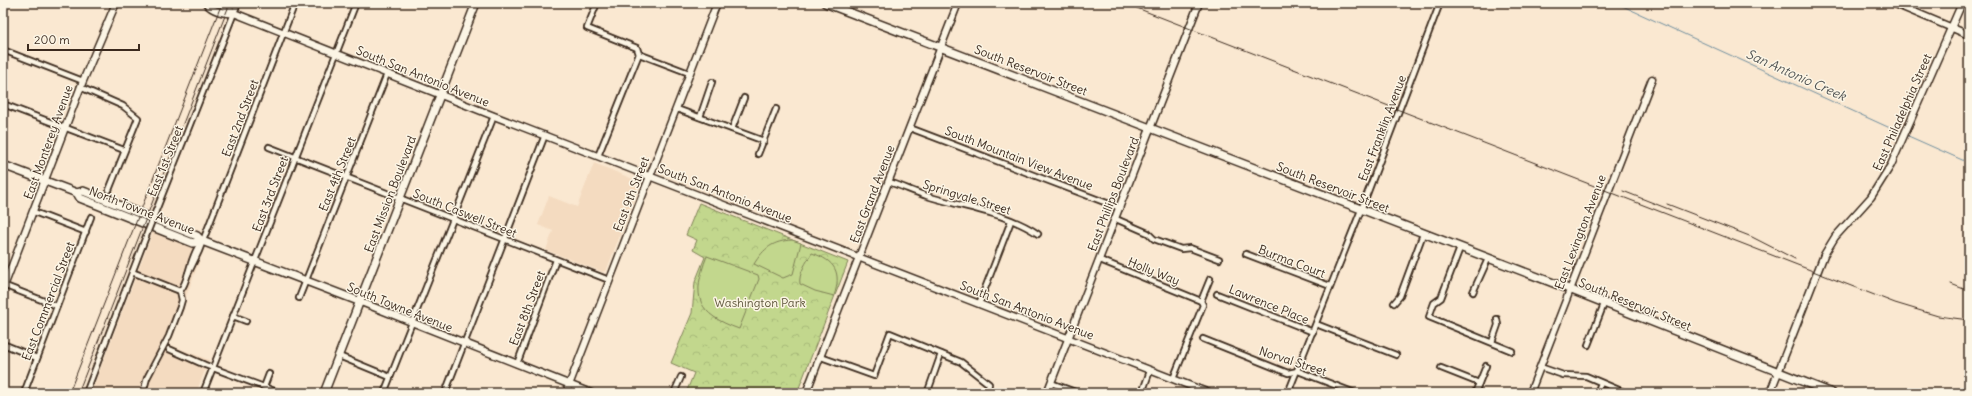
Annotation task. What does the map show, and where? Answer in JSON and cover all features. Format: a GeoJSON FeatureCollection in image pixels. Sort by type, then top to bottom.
{"type":"FeatureCollection","features":[{"type":"Feature","properties":{"kind":"main road","name":"East Mission Boulevard"},"geometry":{"type":"LineString","coordinates":[[324,393],[476,3]]}},
{"type":"Feature","properties":{"kind":"main road","name":"South Reservoir Street"},"geometry":{"type":"LineString","coordinates":[[826,3],[1569,289],[1778,373],[1832,393]]}},
{"type":"Feature","properties":{"kind":"main road","name":"North Towne Avenue"},"geometry":{"type":"LineString","coordinates":[[3,165],[77,193],[83,192],[110,202],[197,236],[202,241]]}},
{"type":"Feature","properties":{"kind":"main road","name":"North Towne Avenue"},"geometry":{"type":"LineString","coordinates":[[77,193],[80,198],[193,243],[202,241]]}},
{"type":"Feature","properties":{"kind":"main road","name":"South Towne Avenue"},"geometry":{"type":"LineString","coordinates":[[202,241],[360,302]]}},
{"type":"Feature","properties":{"kind":"street","name":"East Monterey Avenue"},"geometry":{"type":"LineString","coordinates":[[3,286],[46,181],[80,87],[116,3]]}},
{"type":"Feature","properties":{"kind":"street"},"geometry":{"type":"LineString","coordinates":[[206,3],[208,6],[226,14],[234,13]]}},
{"type":"Feature","properties":{"kind":"street"},"geometry":{"type":"LineString","coordinates":[[217,3],[228,8],[234,13]]}},
{"type":"Feature","properties":{"kind":"street","name":"East 1st Street"},"geometry":{"type":"LineString","coordinates":[[86,393],[238,3]]}},
{"type":"Feature","properties":{"kind":"street","name":"East 2nd Street"},"geometry":{"type":"LineString","coordinates":[[180,292],[188,274],[192,269],[295,3]]}},
{"type":"Feature","properties":{"kind":"street","name":"East 3rd Street"},"geometry":{"type":"LineString","coordinates":[[203,393],[356,3]]}},
{"type":"Feature","properties":{"kind":"street"},"geometry":{"type":"LineString","coordinates":[[597,3],[587,28],[637,48],[639,54],[598,156]]}},
{"type":"Feature","properties":{"kind":"street","name":"East 9th Street"},"geometry":{"type":"LineString","coordinates":[[566,393],[717,3]]}},
{"type":"Feature","properties":{"kind":"street","name":"East Grand Avenue"},"geometry":{"type":"LineString","coordinates":[[806,393],[890,182],[958,3]]}},
{"type":"Feature","properties":{"kind":"street","name":"East Phillips Boulevard"},"geometry":{"type":"LineString","coordinates":[[1047,393],[1199,3]]}},
{"type":"Feature","properties":{"kind":"street","name":"East Franklin Avenue"},"geometry":{"type":"LineString","coordinates":[[1288,393],[1361,210],[1440,3]]}},
{"type":"Feature","properties":{"kind":"street"},"geometry":{"type":"LineString","coordinates":[[1893,3],[1969,35]]}},
{"type":"Feature","properties":{"kind":"street","name":"East Philadelphia Street"},"geometry":{"type":"LineString","coordinates":[[1770,393],[1824,255],[1835,237],[1871,197],[1892,165],[1962,3]]}},
{"type":"Feature","properties":{"kind":"street","name":"South San Antonio Avenue"},"geometry":{"type":"LineString","coordinates":[[234,13],[494,116],[650,175],[1209,393]]}},
{"type":"Feature","properties":{"kind":"street"},"geometry":{"type":"LineString","coordinates":[[3,50],[83,81]]}},
{"type":"Feature","properties":{"kind":"street"},"geometry":{"type":"LineString","coordinates":[[639,54],[690,73]]}},
{"type":"Feature","properties":{"kind":"street","name":"East 4th Street"},"geometry":{"type":"LineString","coordinates":[[299,298],[387,74]]}},
{"type":"Feature","properties":{"kind":"street","name":"East Lexington Avenue"},"geometry":{"type":"LineString","coordinates":[[1530,393],[1569,289],[1652,79]]}},
{"type":"Feature","properties":{"kind":"street"},"geometry":{"type":"LineString","coordinates":[[700,116],[712,82]]}},
{"type":"Feature","properties":{"kind":"street"},"geometry":{"type":"LineString","coordinates":[[80,87],[123,106],[138,118],[109,190]]}},
{"type":"Feature","properties":{"kind":"street"},"geometry":{"type":"LineString","coordinates":[[732,129],[744,98]]}},
{"type":"Feature","properties":{"kind":"street"},"geometry":{"type":"LineString","coordinates":[[3,104],[124,150]]}},
{"type":"Feature","properties":{"kind":"street"},"geometry":{"type":"LineString","coordinates":[[677,109],[700,116],[764,141]]}},
{"type":"Feature","properties":{"kind":"street"},"geometry":{"type":"LineString","coordinates":[[758,154],[776,109]]}},
{"type":"Feature","properties":{"kind":"street"},"geometry":{"type":"LineString","coordinates":[[384,393],[494,116]]}},
{"type":"Feature","properties":{"kind":"street","name":"South Mountain View Avenue"},"geometry":{"type":"LineString","coordinates":[[910,128],[1120,208]]}},
{"type":"Feature","properties":{"kind":"street"},"geometry":{"type":"LineString","coordinates":[[445,393],[545,135]]}},
{"type":"Feature","properties":{"kind":"street","name":"South Caswell Street"},"geometry":{"type":"LineString","coordinates":[[269,147],[609,280]]}},
{"type":"Feature","properties":{"kind":"street","name":"Springvale Street"},"geometry":{"type":"LineString","coordinates":[[890,182],[927,196],[975,208],[1011,221],[1038,234]]}},
{"type":"Feature","properties":{"kind":"street"},"geometry":{"type":"LineString","coordinates":[[34,212],[86,232]]}},
{"type":"Feature","properties":{"kind":"street","name":"East Commercial Street"},"geometry":{"type":"LineString","coordinates":[[24,393],[36,358],[91,217]]}},
{"type":"Feature","properties":{"kind":"street"},"geometry":{"type":"LineString","coordinates":[[1116,219],[1148,233],[1154,239],[1181,249],[1190,248],[1219,259]]}},
{"type":"Feature","properties":{"kind":"street"},"geometry":{"type":"LineString","coordinates":[[979,304],[1011,221]]}},
{"type":"Feature","properties":{"kind":"street"},"geometry":{"type":"LineString","coordinates":[[1394,303],[1400,296],[1423,234]]}},
{"type":"Feature","properties":{"kind":"street"},"geometry":{"type":"LineString","coordinates":[[1460,248],[1441,298],[1434,303],[1429,317],[1512,350]]}},
{"type":"Feature","properties":{"kind":"street","name":"Burma Court"},"geometry":{"type":"LineString","coordinates":[[1246,254],[1330,286]]}},
{"type":"Feature","properties":{"kind":"street"},"geometry":{"type":"LineString","coordinates":[[1473,292],[1488,259]]}},
{"type":"Feature","properties":{"kind":"street","name":"East 8th Street"},"geometry":{"type":"LineString","coordinates":[[517,364],[556,260]]}},
{"type":"Feature","properties":{"kind":"street","name":"Holly Way"},"geometry":{"type":"LineString","coordinates":[[1100,260],[1202,301]]}},
{"type":"Feature","properties":{"kind":"street"},"geometry":{"type":"LineString","coordinates":[[132,272],[180,292],[182,300],[169,336],[147,378],[144,393]]}},
{"type":"Feature","properties":{"kind":"street"},"geometry":{"type":"LineString","coordinates":[[1173,378],[1203,305],[1202,301],[1210,279]]}},
{"type":"Feature","properties":{"kind":"street"},"geometry":{"type":"LineString","coordinates":[[3,286],[57,306]]}},
{"type":"Feature","properties":{"kind":"street","name":"Lawrence Place"},"geometry":{"type":"LineString","coordinates":[[1217,294],[1312,332]]}},
{"type":"Feature","properties":{"kind":"street","name":"South Towne Avenue"},"geometry":{"type":"LineString","coordinates":[[360,302],[463,344],[591,393]]}},
{"type":"Feature","properties":{"kind":"street"},"geometry":{"type":"LineString","coordinates":[[1588,345],[1604,304]]}},
{"type":"Feature","properties":{"kind":"street"},"geometry":{"type":"LineString","coordinates":[[233,316],[246,321]]}},
{"type":"Feature","properties":{"kind":"street"},"geometry":{"type":"LineString","coordinates":[[1492,342],[1498,325],[1497,319]]}},
{"type":"Feature","properties":{"kind":"street","name":"Lawrence Place"},"geometry":{"type":"LineString","coordinates":[[1316,324],[1396,355]]}},
{"type":"Feature","properties":{"kind":"street"},"geometry":{"type":"LineString","coordinates":[[821,357],[874,376],[890,334],[934,350],[961,362],[989,384],[987,393]]}},
{"type":"Feature","properties":{"kind":"street","name":"Norval Street"},"geometry":{"type":"LineString","coordinates":[[1203,339],[1288,373],[1298,371],[1355,393]]}},
{"type":"Feature","properties":{"kind":"street"},"geometry":{"type":"LineString","coordinates":[[3,344],[36,358]]}},
{"type":"Feature","properties":{"kind":"street"},"geometry":{"type":"LineString","coordinates":[[169,349],[202,362],[209,363],[213,367],[280,393]]}},
{"type":"Feature","properties":{"kind":"street"},"geometry":{"type":"LineString","coordinates":[[928,391],[941,354]]}},
{"type":"Feature","properties":{"kind":"street"},"geometry":{"type":"LineString","coordinates":[[339,356],[390,377]]}},
{"type":"Feature","properties":{"kind":"street"},"geometry":{"type":"LineString","coordinates":[[1475,393],[1486,366]]}},
{"type":"Feature","properties":{"kind":"street"},"geometry":{"type":"LineString","coordinates":[[1540,367],[1563,375],[1586,376],[1626,393]]}},
{"type":"Feature","properties":{"kind":"street"},"geometry":{"type":"LineString","coordinates":[[1441,368],[1479,384]]}},
{"type":"Feature","properties":{"kind":"street"},"geometry":{"type":"LineString","coordinates":[[1142,393],[1150,371]]}},
{"type":"Feature","properties":{"kind":"street"},"geometry":{"type":"LineString","coordinates":[[264,393],[268,374]]}},
{"type":"Feature","properties":{"kind":"street"},"geometry":{"type":"LineString","coordinates":[[674,393],[681,377]]}},
{"type":"Feature","properties":{"kind":"street"},"geometry":{"type":"LineString","coordinates":[[1051,383],[1078,393]]}},
{"type":"Feature","properties":{"kind":"street"},"geometry":{"type":"LineString","coordinates":[[1597,393],[1602,383]]}},
{"type":"Feature","properties":{"kind":"shaded area"},"geometry":{"type":"Polygon","coordinates":[[[594,163],[640,182],[607,269],[603,272],[546,250],[553,231],[538,225],[549,196],[577,207],[594,163]]]}},
{"type":"Feature","properties":{"kind":"shaded area"},"geometry":{"type":"Polygon","coordinates":[[[153,232],[203,252],[168,344],[209,360],[196,393],[91,393],[153,232]]]}},
{"type":"Feature","properties":{"kind":"green space","name":"Washington Park"},"geometry":{"type":"Polygon","coordinates":[[[699,203],[848,262],[797,393],[686,393],[694,373],[671,363],[692,313],[695,282],[705,257],[693,250],[697,240],[686,235],[699,203]]]}},
{"type":"Feature","properties":{"kind":"green space"},"geometry":{"type":"Polygon","coordinates":[[[792,240],[801,243],[793,274],[783,278],[754,264],[761,254],[770,246],[779,242],[792,240]]]}},
{"type":"Feature","properties":{"kind":"green space"},"geometry":{"type":"Polygon","coordinates":[[[812,253],[820,256],[835,268],[837,280],[834,296],[815,291],[800,284],[800,276],[812,253]]]}},
{"type":"Feature","properties":{"kind":"green space"},"geometry":{"type":"Polygon","coordinates":[[[707,256],[758,275],[759,279],[739,329],[714,317],[706,310],[701,302],[699,283],[707,256]]]}},
{"type":"Feature","properties":{"kind":"waterway","name":"San Antonio Creek"},"geometry":{"type":"LineString","coordinates":[[1616,3],[1901,133]]}},
{"type":"Feature","properties":{"kind":"waterway","name":"San Antonio Creek"},"geometry":{"type":"LineString","coordinates":[[1906,135],[1969,163]]}},
{"type":"Feature","properties":{"kind":"railway"},"geometry":{"type":"LineString","coordinates":[[69,393],[222,3]]}},
{"type":"Feature","properties":{"kind":"railway"},"geometry":{"type":"LineString","coordinates":[[78,393],[230,3]]}},
{"type":"Feature","properties":{"kind":"railway"},"geometry":{"type":"LineString","coordinates":[[1124,3],[1895,303],[1938,316],[1969,320]]}},
{"type":"Feature","properties":{"kind":"railway"},"geometry":{"type":"LineString","coordinates":[[1623,191],[1671,210]]}},
{"type":"Feature","properties":{"kind":"railway"},"geometry":{"type":"LineString","coordinates":[[1667,204],[1752,237],[1795,259]]}},
{"type":"Feature","properties":{"kind":"railway"},"geometry":{"type":"LineString","coordinates":[[1951,284],[1969,291]]}}]}
